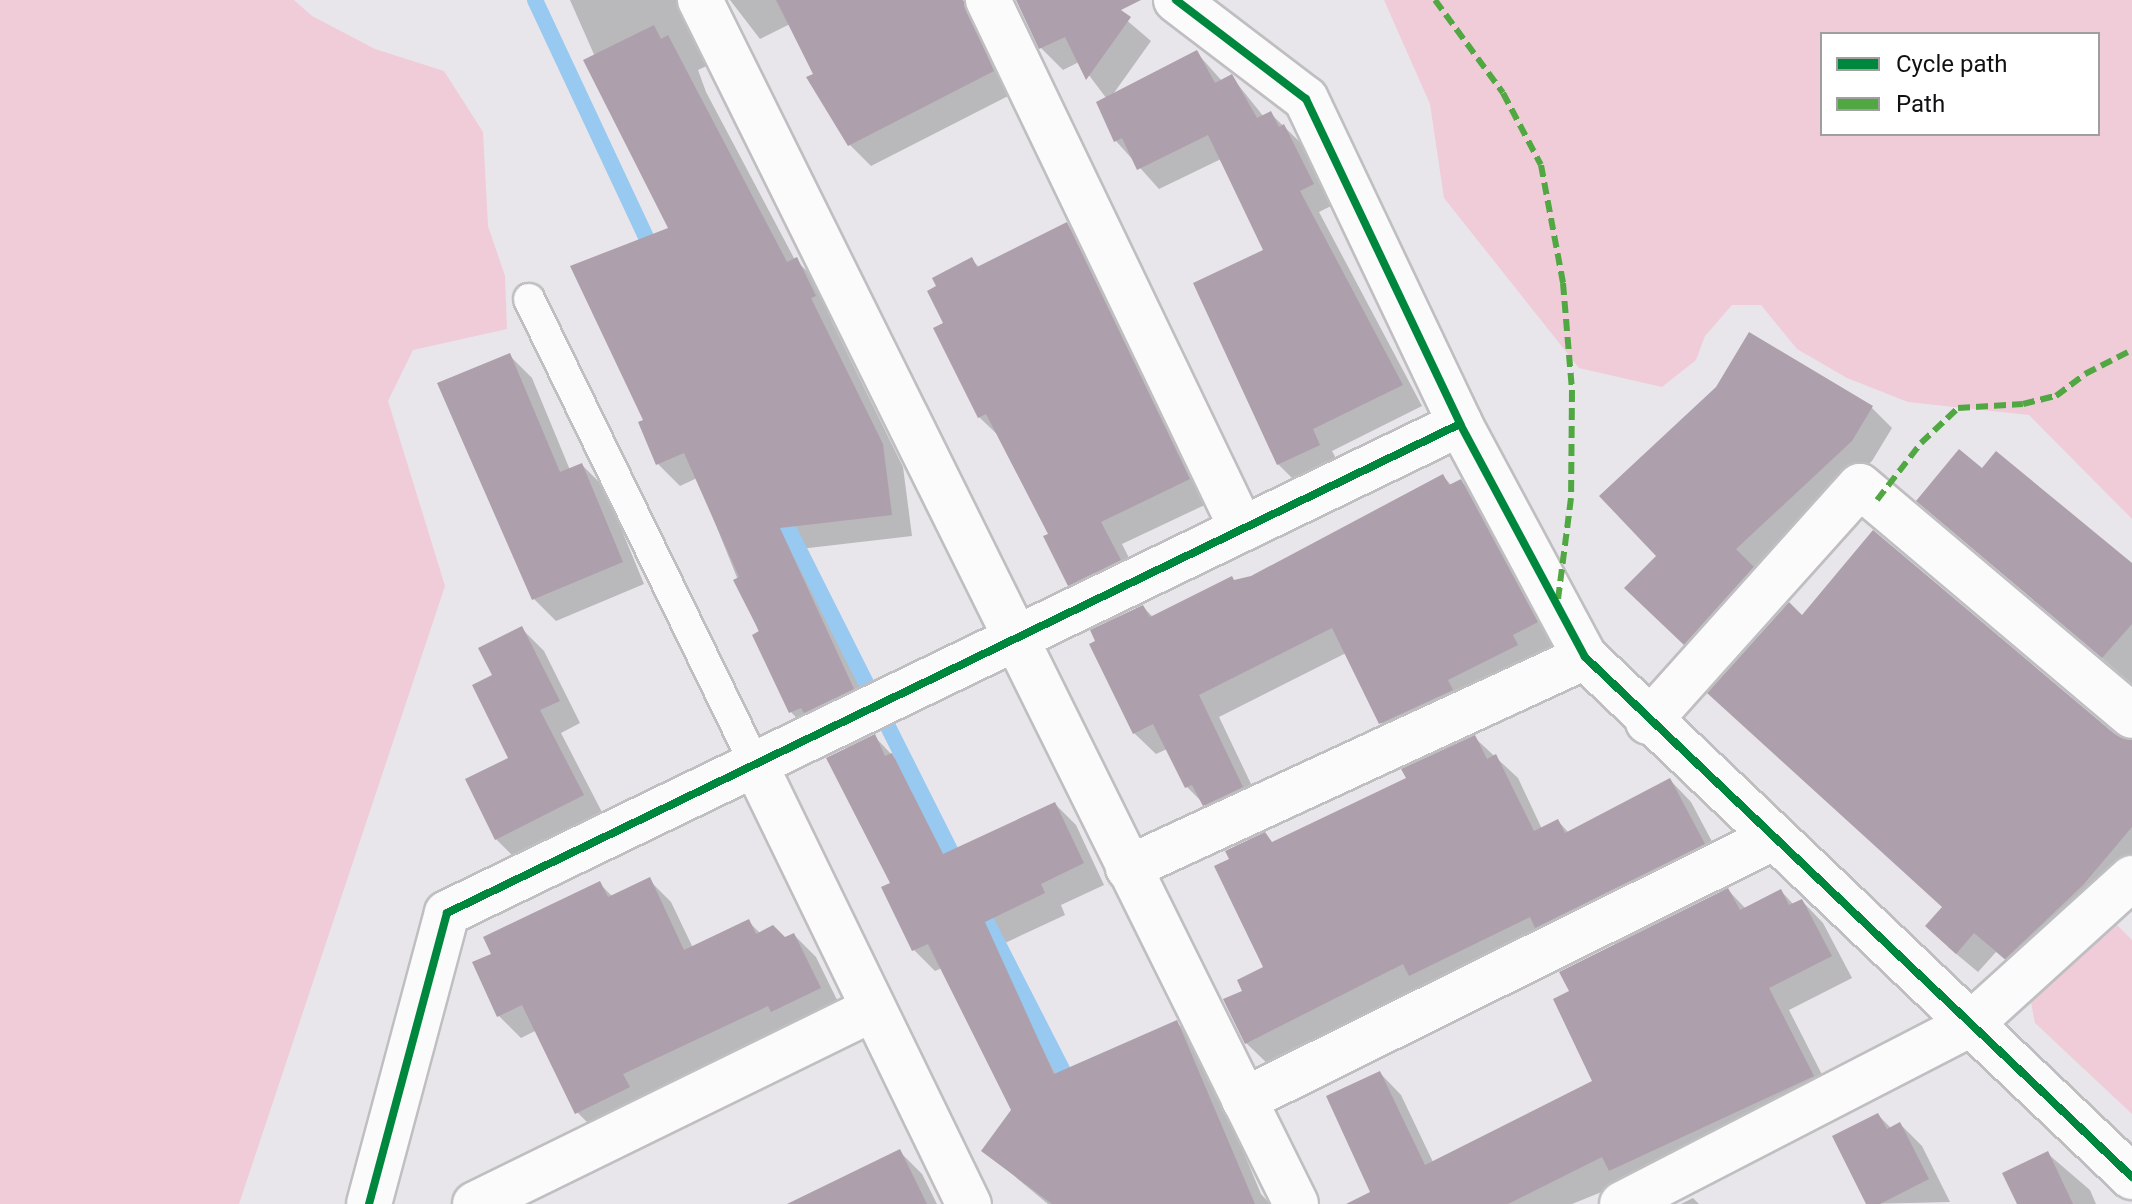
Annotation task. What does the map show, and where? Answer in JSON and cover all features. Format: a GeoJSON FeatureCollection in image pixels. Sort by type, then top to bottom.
{"type":"FeatureCollection","features":[{"type":"Feature","properties":{"kind":"street"},"geometry":{"type":"LineString","coordinates":[[700,0],[1296,1204]]}},
{"type":"Feature","properties":{"kind":"street"},"geometry":{"type":"LineString","coordinates":[[988,0],[1241,527]]}},
{"type":"Feature","properties":{"kind":"street"},"geometry":{"type":"LineString","coordinates":[[1176,0],[1306,99],[1460,424],[1585,657],[1648,722],[1972,1023],[2132,1177]]}},
{"type":"Feature","properties":{"kind":"street"},"geometry":{"type":"LineString","coordinates":[[369,1204],[447,913],[1013,636],[1460,424]]}},
{"type":"Feature","properties":{"kind":"street"},"geometry":{"type":"LineString","coordinates":[[1648,722],[1860,486],[2132,716]]}},
{"type":"Feature","properties":{"kind":"street"},"geometry":{"type":"LineString","coordinates":[[1128,868],[1585,657]]}},
{"type":"Feature","properties":{"kind":"street"},"geometry":{"type":"LineString","coordinates":[[754,762],[871,1010],[969,1204]]}},
{"type":"Feature","properties":{"kind":"street"},"geometry":{"type":"LineString","coordinates":[[1244,1100],[1773,838]]}},
{"type":"Feature","properties":{"kind":"street"},"geometry":{"type":"LineString","coordinates":[[1622,1204],[1972,1023],[2132,878]]}},
{"type":"Feature","properties":{"kind":"street"},"geometry":{"type":"LineString","coordinates":[[475,1204],[871,1010]]}},
{"type":"Feature","properties":{"kind":"lane"},"geometry":{"type":"LineString","coordinates":[[529,299],[754,762]]}},
{"type":"Feature","properties":{"kind":"shaded area"},"geometry":{"type":"Polygon","coordinates":[[[0,0],[294,0],[312,16],[375,49],[444,71],[483,132],[488,226],[505,276],[507,329],[413,350],[388,401],[445,586],[239,1204],[0,1204],[0,0]]]}},
{"type":"Feature","properties":{"kind":"shaded area"},"geometry":{"type":"Polygon","coordinates":[[[1384,0],[2132,0],[2132,519],[2029,415],[1908,402],[1847,378],[1797,349],[1761,305],[1732,305],[1705,336],[1696,360],[1662,387],[1579,368],[1444,198],[1430,104],[1384,0]]]}},
{"type":"Feature","properties":{"kind":"shaded area"},"geometry":{"type":"Polygon","coordinates":[[[2113,921],[2132,940],[2132,1114],[2035,1023],[2030,997],[2113,921]]]}},
{"type":"Feature","properties":{"kind":"building"},"geometry":{"type":"Polygon","coordinates":[[[776,0],[963,0],[994,71],[848,146],[806,77],[813,74],[776,0]]]}},
{"type":"Feature","properties":{"kind":"building"},"geometry":{"type":"Polygon","coordinates":[[[1016,0],[1141,0],[1121,10],[1131,17],[1086,80],[1065,37],[1039,49],[1016,0]]]}},
{"type":"Feature","properties":{"kind":"building"},"geometry":{"type":"Polygon","coordinates":[[[654,25],[661,39],[668,35],[787,262],[797,257],[816,296],[811,298],[883,444],[892,515],[780,528],[854,689],[804,713],[801,708],[789,713],[752,635],[759,631],[733,580],[739,577],[684,453],[656,465],[638,422],[643,420],[570,266],[668,228],[583,60],[654,25]]]}},
{"type":"Feature","properties":{"kind":"building"},"geometry":{"type":"Polygon","coordinates":[[[1197,50],[1215,83],[1232,74],[1257,118],[1271,111],[1279,127],[1284,124],[1314,184],[1300,191],[1403,385],[1313,429],[1320,445],[1277,465],[1193,283],[1263,250],[1208,135],[1137,170],[1122,138],[1114,142],[1096,102],[1197,50]]]}},
{"type":"Feature","properties":{"kind":"building"},"geometry":{"type":"Polygon","coordinates":[[[1067,222],[1190,479],[1101,522],[1121,560],[1068,586],[1043,536],[1048,534],[986,414],[978,418],[933,328],[943,323],[927,291],[936,286],[932,278],[972,257],[977,267],[1067,222]]]}},
{"type":"Feature","properties":{"kind":"building"},"geometry":{"type":"Polygon","coordinates":[[[1749,332],[1873,406],[1852,441],[1736,549],[1754,567],[1684,645],[1624,588],[1656,556],[1599,496],[1716,387],[1749,332]]]}},
{"type":"Feature","properties":{"kind":"building"},"geometry":{"type":"Polygon","coordinates":[[[510,353],[560,472],[582,463],[623,562],[532,600],[437,383],[510,353]]]}},
{"type":"Feature","properties":{"kind":"building"},"geometry":{"type":"Polygon","coordinates":[[[1959,449],[1982,468],[1996,451],[2132,563],[2132,624],[2102,658],[1916,501],[1959,449]]]}},
{"type":"Feature","properties":{"kind":"building"},"geometry":{"type":"Polygon","coordinates":[[[1443,474],[1449,485],[1461,479],[1538,622],[1513,635],[1518,645],[1448,680],[1453,690],[1379,724],[1332,628],[1199,695],[1243,787],[1203,806],[1192,785],[1185,788],[1153,724],[1133,734],[1089,644],[1095,641],[1090,630],[1143,605],[1150,617],[1232,576],[1234,580],[1251,576],[1443,474]]]}},
{"type":"Feature","properties":{"kind":"building"},"geometry":{"type":"Polygon","coordinates":[[[1873,530],[2116,735],[2132,740],[2132,827],[2083,885],[2005,959],[1974,933],[1956,954],[1925,926],[1942,907],[1707,693],[1789,602],[1802,615],[1873,530]]]}},
{"type":"Feature","properties":{"kind":"building"},"geometry":{"type":"Polygon","coordinates":[[[522,626],[560,701],[540,710],[584,795],[495,840],[465,779],[508,758],[472,685],[492,675],[478,648],[522,626]]]}},
{"type":"Feature","properties":{"kind":"building"},"geometry":{"type":"Polygon","coordinates":[[[875,734],[885,756],[892,753],[943,854],[1055,802],[1084,863],[1041,884],[1045,893],[985,922],[1054,1074],[1177,1020],[1255,1204],[1052,1204],[981,1151],[1011,1110],[928,944],[912,951],[881,887],[890,883],[826,758],[875,734]]]}},
{"type":"Feature","properties":{"kind":"building"},"geometry":{"type":"Polygon","coordinates":[[[1475,735],[1487,759],[1496,754],[1534,831],[1558,819],[1565,833],[1670,778],[1705,844],[1535,928],[1530,917],[1409,976],[1403,964],[1245,1044],[1223,999],[1242,991],[1237,980],[1263,967],[1214,866],[1229,859],[1225,851],[1265,832],[1272,842],[1406,778],[1401,769],[1475,735]]]}},
{"type":"Feature","properties":{"kind":"building"},"geometry":{"type":"Polygon","coordinates":[[[650,877],[684,950],[749,919],[756,934],[773,925],[785,937],[794,933],[821,988],[771,1012],[768,1006],[623,1074],[630,1087],[575,1114],[522,1005],[497,1017],[472,962],[491,954],[483,937],[600,881],[608,897],[650,877]]]}},
{"type":"Feature","properties":{"kind":"building"},"geometry":{"type":"Polygon","coordinates":[[[1728,888],[1740,910],[1781,889],[1789,905],[1802,899],[1832,956],[1769,988],[1814,1076],[1609,1171],[1602,1157],[1508,1204],[1346,1204],[1370,1192],[1326,1096],[1380,1071],[1425,1165],[1592,1081],[1553,999],[1569,991],[1559,972],[1728,888]]]}},
{"type":"Feature","properties":{"kind":"building"},"geometry":{"type":"Polygon","coordinates":[[[1878,1113],[1887,1129],[1900,1122],[1929,1179],[1880,1204],[1866,1204],[1832,1136],[1878,1113]]]}},
{"type":"Feature","properties":{"kind":"building"},"geometry":{"type":"Polygon","coordinates":[[[900,1149],[927,1204],[787,1204],[900,1149]]]}},
{"type":"Feature","properties":{"kind":"building"},"geometry":{"type":"Polygon","coordinates":[[[2048,1151],[2073,1204],[2017,1204],[2002,1173],[2048,1151]]]}},
{"type":"Feature","properties":{"kind":"waterway"},"geometry":{"type":"LineString","coordinates":[[535,0],[655,256]]}},
{"type":"Feature","properties":{"kind":"waterway"},"geometry":{"type":"LineString","coordinates":[[779,510],[959,868]]}},
{"type":"Feature","properties":{"kind":"waterway"},"geometry":{"type":"LineString","coordinates":[[977,903],[1072,1089]]}},
{"type":"Feature","properties":{"kind":"marked path"},"geometry":{"type":"LineString","coordinates":[[1435,0],[1503,93],[1541,165],[1563,283],[1572,390],[1571,498],[1558,599]]}},
{"type":"Feature","properties":{"kind":"marked path"},"geometry":{"type":"LineString","coordinates":[[1877,500],[1921,443],[1958,408],[2023,404],[2056,396],[2085,374],[2132,350]]}},
{"type":"Feature","properties":{"kind":"cycle path"},"geometry":{"type":"LineString","coordinates":[[1176,0],[1306,99],[1460,424],[1585,657],[2132,1177]]}},
{"type":"Feature","properties":{"kind":"cycle path"},"geometry":{"type":"LineString","coordinates":[[369,1204],[447,913],[1460,424]]}}]}
